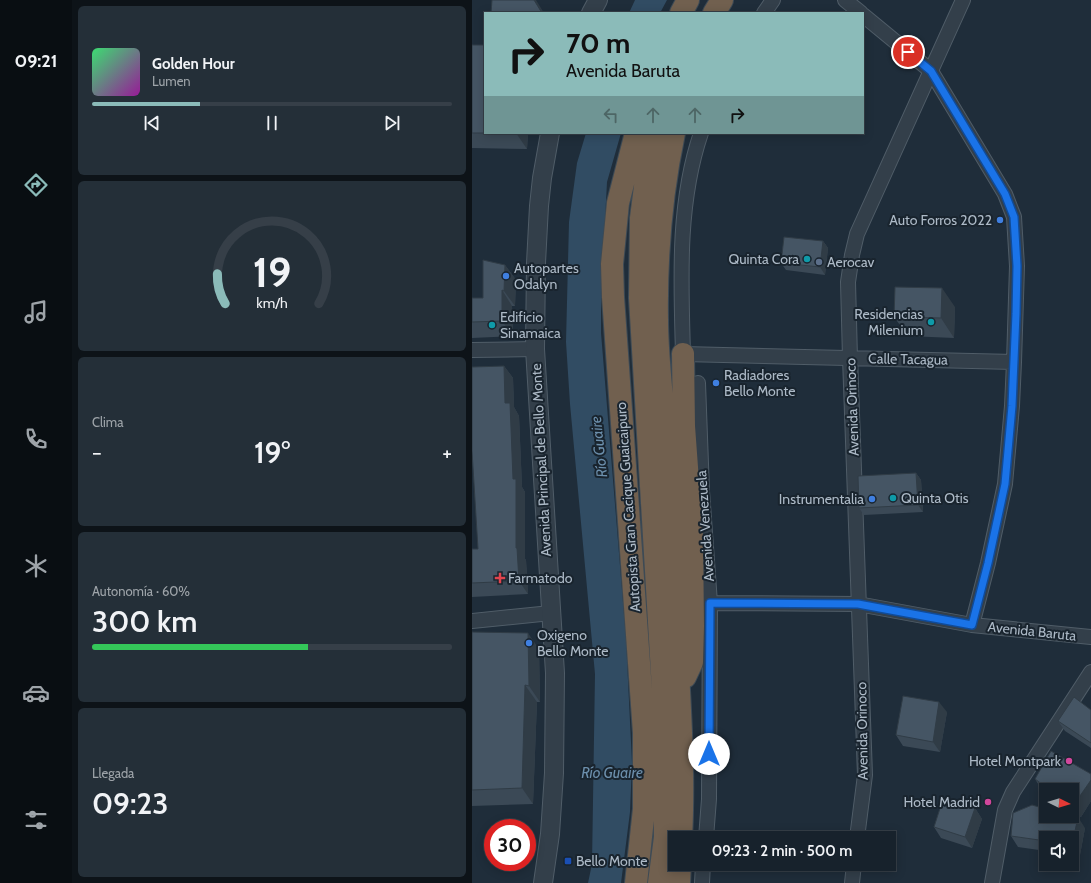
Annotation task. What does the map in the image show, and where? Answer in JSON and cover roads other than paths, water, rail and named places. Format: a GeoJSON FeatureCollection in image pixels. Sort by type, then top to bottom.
{"type":"FeatureCollection","features":[{"type":"Feature","properties":{"kind":"highway"},"geometry":{"type":"LineString","coordinates":[[682,12],[688,0]]}},
{"type":"Feature","properties":{"kind":"highway"},"geometry":{"type":"LineString","coordinates":[[715,12],[722,0]]}},
{"type":"Feature","properties":{"kind":"highway","name":"Autopista Gran Cacique Guaicaipuro"},"geometry":{"type":"LineString","coordinates":[[636,134],[618,203],[612,264],[613,297],[644,732],[644,810],[636,883]]}},
{"type":"Feature","properties":{"kind":"highway"},"geometry":{"type":"LineString","coordinates":[[658,134],[647,172],[641,218],[640,298],[663,690],[665,837],[659,883]]}},
{"type":"Feature","properties":{"kind":"highway"},"geometry":{"type":"LineString","coordinates":[[674,134],[667,167],[660,216],[657,267],[657,322],[679,689],[683,803],[682,831]]}},
{"type":"Feature","properties":{"kind":"highway"},"geometry":{"type":"LineString","coordinates":[[679,689],[692,662],[693,626],[692,536],[684,426],[683,354]]}},
{"type":"Feature","properties":{"kind":"highway"},"geometry":{"type":"LineString","coordinates":[[679,883],[680,871]]}},
{"type":"Feature","properties":{"kind":"street"},"geometry":{"type":"LineString","coordinates":[[591,0],[591,12]]}},
{"type":"Feature","properties":{"kind":"street"},"geometry":{"type":"LineString","coordinates":[[592,12],[598,0]]}},
{"type":"Feature","properties":{"kind":"street"},"geometry":{"type":"LineString","coordinates":[[765,12],[773,0]]}},
{"type":"Feature","properties":{"kind":"street"},"geometry":{"type":"LineString","coordinates":[[845,0],[860,12]]}},
{"type":"Feature","properties":{"kind":"street","name":"Avenida Orinoco"},"geometry":{"type":"LineString","coordinates":[[858,831],[865,775],[848,282],[857,234],[964,0]]}},
{"type":"Feature","properties":{"kind":"street"},"geometry":{"type":"LineString","coordinates":[[864,16],[931,71],[1005,194],[1014,217],[1017,266],[1014,362],[1012,406],[1005,484],[988,563],[972,625]]}},
{"type":"Feature","properties":{"kind":"street","name":"Avenida Principal de Bello Monte"},"geometry":{"type":"LineString","coordinates":[[543,883],[550,834],[554,773],[555,673],[535,349],[536,263],[539,206],[550,134]]}},
{"type":"Feature","properties":{"kind":"street"},"geometry":{"type":"LineString","coordinates":[[683,354],[681,290],[686,190],[701,134]]}},
{"type":"Feature","properties":{"kind":"street"},"geometry":{"type":"LineString","coordinates":[[472,350],[535,349]]}},
{"type":"Feature","properties":{"kind":"street","name":"Calle Tacagua"},"geometry":{"type":"LineString","coordinates":[[683,354],[1014,362]]}},
{"type":"Feature","properties":{"kind":"street","name":"Avenida Venezuela"},"geometry":{"type":"LineString","coordinates":[[698,383],[702,490],[710,603],[709,799],[707,831]]}},
{"type":"Feature","properties":{"kind":"street","name":"Avenida Baruta"},"geometry":{"type":"LineString","coordinates":[[710,603],[858,604],[972,625],[1091,637]]}},
{"type":"Feature","properties":{"kind":"street"},"geometry":{"type":"LineString","coordinates":[[472,621],[551,613]]}},
{"type":"Feature","properties":{"kind":"street"},"geometry":{"type":"LineString","coordinates":[[992,883],[1005,810],[1013,792],[1091,672]]}},
{"type":"Feature","properties":{"kind":"street"},"geometry":{"type":"LineString","coordinates":[[702,883],[703,871]]}},
{"type":"Feature","properties":{"kind":"street"},"geometry":{"type":"LineString","coordinates":[[852,883],[853,871]]}},
{"type":"Feature","properties":{"kind":"water"},"geometry":{"type":"Polygon","coordinates":[[[635,0],[667,0],[661,12],[629,12],[635,0]]]}},
{"type":"Feature","properties":{"kind":"water","name":"Río Guaire"},"geometry":{"type":"Polygon","coordinates":[[[586,134],[621,134],[607,182],[601,297],[601,333],[626,639],[632,763],[630,812],[621,883],[588,883],[592,864],[595,674],[570,404],[566,342],[569,222],[577,163],[586,134]]]}},
{"type":"Feature","properties":{"kind":"place","name":"Auto Forros 2022"},"geometry":{"type":"Point","coordinates":[1000,220]}},
{"type":"Feature","properties":{"kind":"place","name":"Quinta Cora"},"geometry":{"type":"Point","coordinates":[807,259]}},
{"type":"Feature","properties":{"kind":"place","name":"Aerocav"},"geometry":{"type":"Point","coordinates":[819,262]}},
{"type":"Feature","properties":{"kind":"place","name":"Autopartes Odalyn"},"geometry":{"type":"Point","coordinates":[506,276]}},
{"type":"Feature","properties":{"kind":"place","name":"Residencias Milenium"},"geometry":{"type":"Point","coordinates":[931,322]}},
{"type":"Feature","properties":{"kind":"place","name":"Edificio Sinamaica"},"geometry":{"type":"Point","coordinates":[492,325]}},
{"type":"Feature","properties":{"kind":"place","name":"Radiadores Bello Monte"},"geometry":{"type":"Point","coordinates":[716,383]}},
{"type":"Feature","properties":{"kind":"place","name":"Quinta Otis"},"geometry":{"type":"Point","coordinates":[893,498]}},
{"type":"Feature","properties":{"kind":"place","name":"Instrumentalia"},"geometry":{"type":"Point","coordinates":[872,499]}},
{"type":"Feature","properties":{"kind":"place","name":"Farmatodo"},"geometry":{"type":"Point","coordinates":[500,578]}},
{"type":"Feature","properties":{"kind":"place","name":"Oxigeno Bello Monte"},"geometry":{"type":"Point","coordinates":[529,643]}},
{"type":"Feature","properties":{"kind":"place","name":"Hotel Montpark"},"geometry":{"type":"Point","coordinates":[1069,761]}},
{"type":"Feature","properties":{"kind":"place","name":"Hotel Madrid"},"geometry":{"type":"Point","coordinates":[988,802]}},
{"type":"Feature","properties":{"kind":"place","name":"Bello Monte"},"geometry":{"type":"Point","coordinates":[568,861]}}]}
